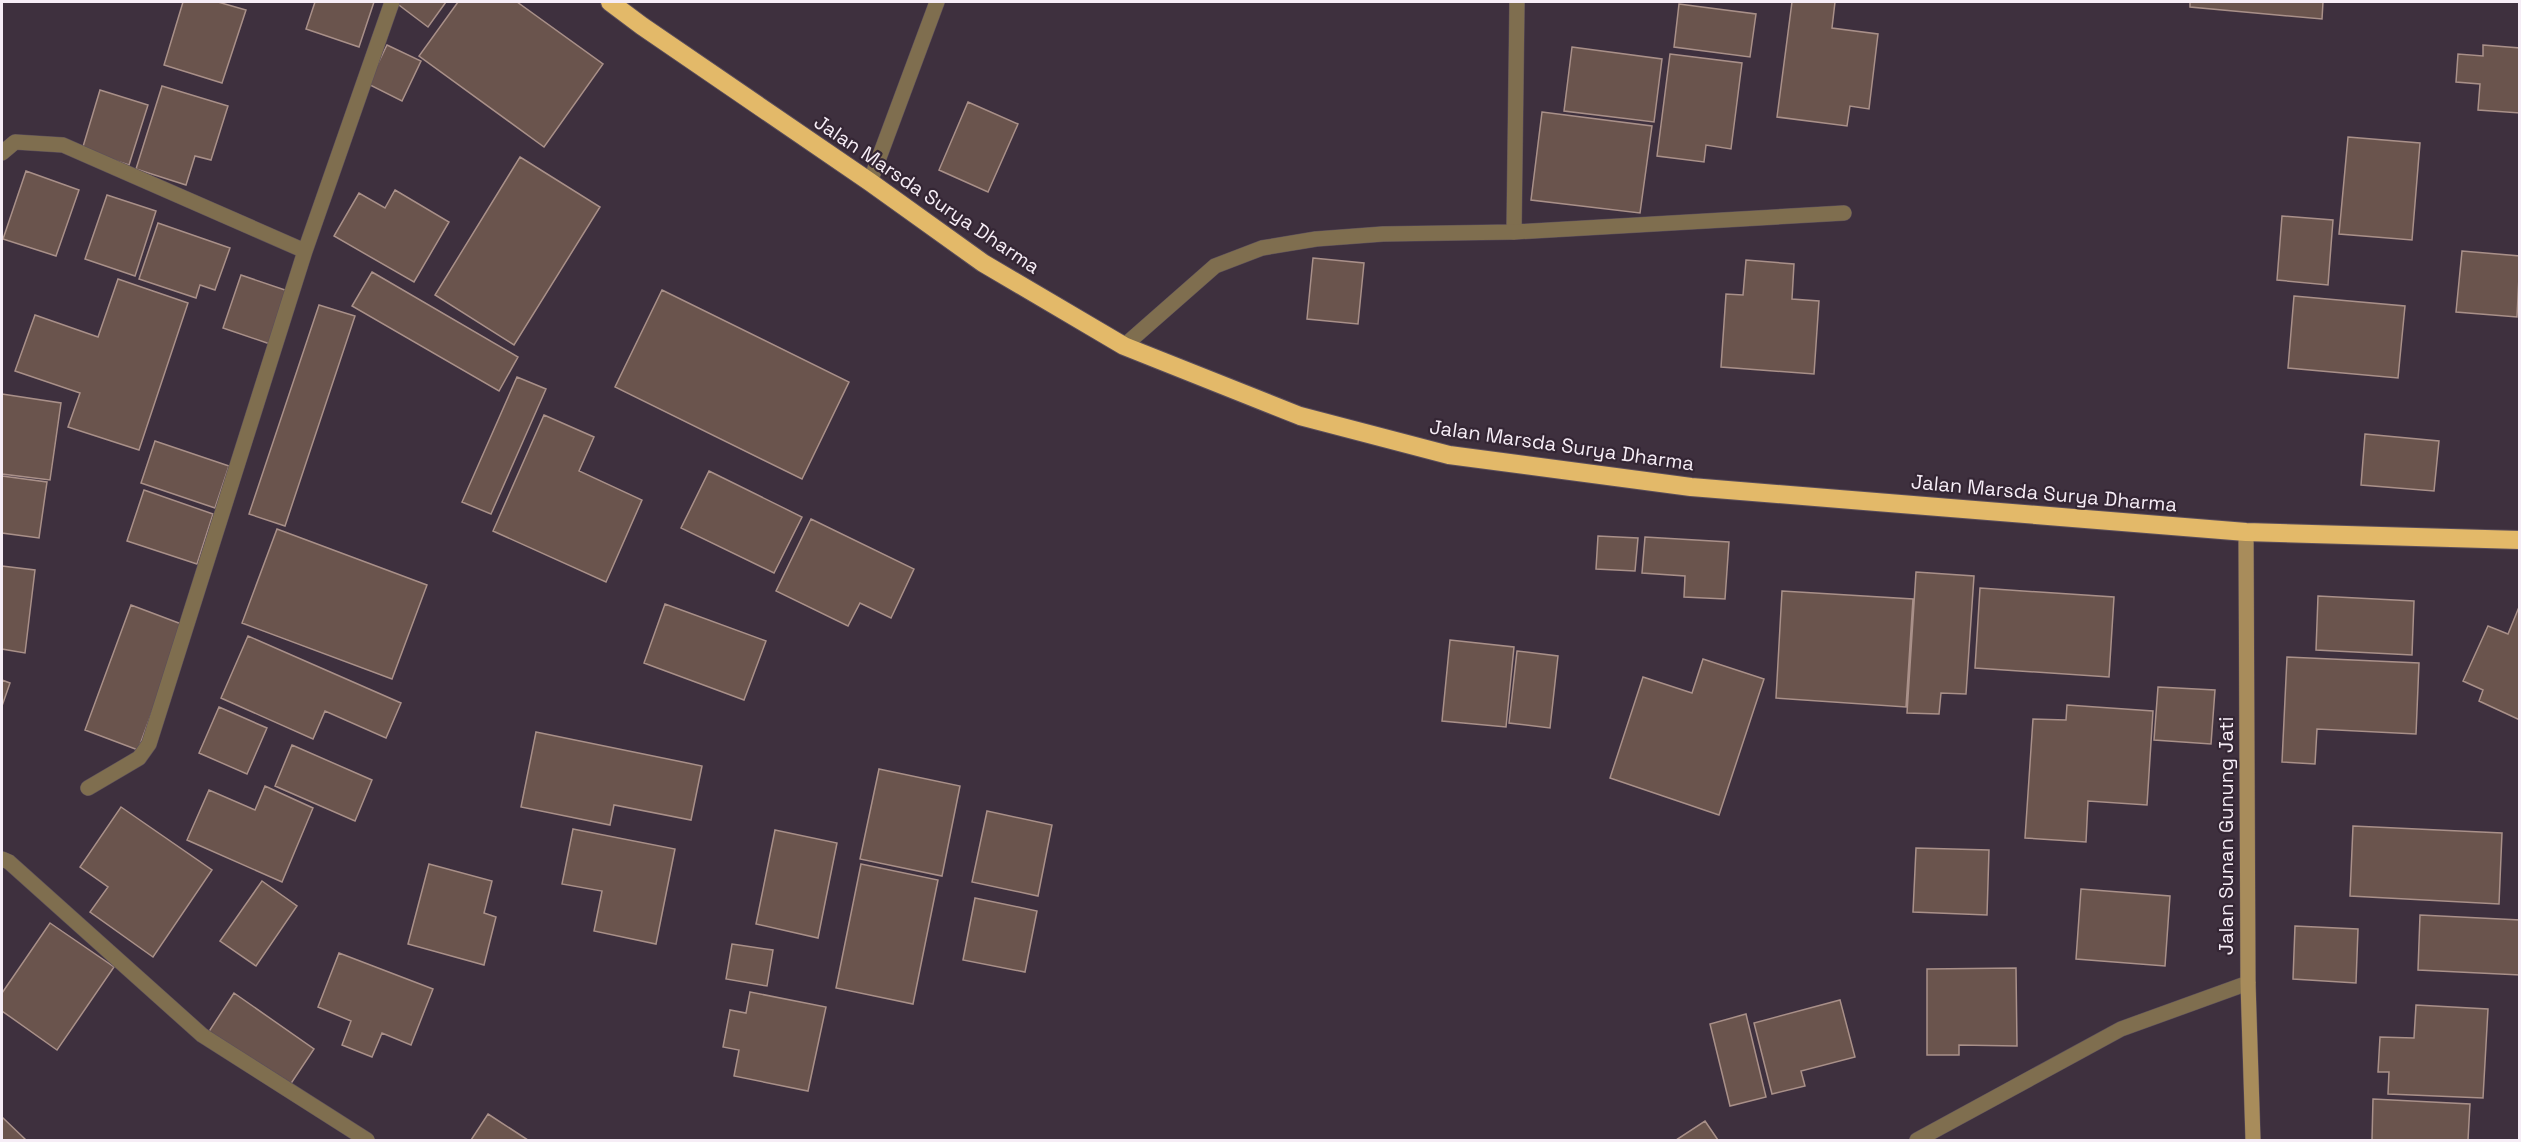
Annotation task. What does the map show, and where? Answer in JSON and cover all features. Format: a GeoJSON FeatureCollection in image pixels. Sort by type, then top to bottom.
{"type":"FeatureCollection","features":[{"type":"Feature","properties":{"kind":"highway","name":"Jalan Marsda Surya Dharma"},"geometry":{"type":"LineString","coordinates":[[610,2],[642,27],[870,182],[983,263],[1124,346],[1300,416],[1449,455],[1691,487],[2246,532],[2520,540]]}},
{"type":"Feature","properties":{"kind":"street"},"geometry":{"type":"LineString","coordinates":[[88,788],[139,758],[149,744],[306,251],[392,2]]}},
{"type":"Feature","properties":{"kind":"street"},"geometry":{"type":"LineString","coordinates":[[870,182],[937,2]]}},
{"type":"Feature","properties":{"kind":"street"},"geometry":{"type":"LineString","coordinates":[[1514,232],[1517,2]]}},
{"type":"Feature","properties":{"kind":"street"},"geometry":{"type":"LineString","coordinates":[[2,153],[15,142],[63,145],[306,251]]}},
{"type":"Feature","properties":{"kind":"street"},"geometry":{"type":"LineString","coordinates":[[1124,346],[1215,266],[1262,248],[1316,239],[1383,234],[1514,232],[1844,213]]}},
{"type":"Feature","properties":{"kind":"street","name":"Jalan Sunan Gunung Jati"},"geometry":{"type":"LineString","coordinates":[[2246,532],[2248,983],[2253,1140]]}},
{"type":"Feature","properties":{"kind":"street"},"geometry":{"type":"LineString","coordinates":[[2,859],[9,862],[202,1035],[367,1140]]}},
{"type":"Feature","properties":{"kind":"street"},"geometry":{"type":"LineString","coordinates":[[1917,1140],[2121,1029],[2248,983]]}},
{"type":"Feature","properties":{"kind":"building"},"geometry":{"type":"Polygon","coordinates":[[[183,2],[218,2],[246,10],[222,83],[164,65],[183,2]]]}},
{"type":"Feature","properties":{"kind":"building"},"geometry":{"type":"Polygon","coordinates":[[[315,2],[374,2],[359,47],[306,29],[315,2]]]}},
{"type":"Feature","properties":{"kind":"building"},"geometry":{"type":"Polygon","coordinates":[[[395,2],[446,2],[428,27],[395,2]]]}},
{"type":"Feature","properties":{"kind":"building"},"geometry":{"type":"Polygon","coordinates":[[[458,2],[517,2],[603,64],[544,147],[419,56],[458,2]]]}},
{"type":"Feature","properties":{"kind":"building"},"geometry":{"type":"Polygon","coordinates":[[[1792,2],[1835,2],[1832,28],[1878,34],[1869,109],[1850,106],[1847,126],[1777,117],[1792,2]]]}},
{"type":"Feature","properties":{"kind":"building"},"geometry":{"type":"Polygon","coordinates":[[[2190,2],[2323,2],[2322,19],[2190,7],[2190,2]]]}},
{"type":"Feature","properties":{"kind":"building"},"geometry":{"type":"Polygon","coordinates":[[[1679,4],[1756,14],[1750,57],[1674,47],[1679,4]]]}},
{"type":"Feature","properties":{"kind":"building"},"geometry":{"type":"Polygon","coordinates":[[[387,45],[421,61],[402,101],[368,84],[387,45]]]}},
{"type":"Feature","properties":{"kind":"building"},"geometry":{"type":"Polygon","coordinates":[[[2483,45],[2520,48],[2520,113],[2478,110],[2480,84],[2456,82],[2458,54],[2483,56],[2483,45]]]}},
{"type":"Feature","properties":{"kind":"building"},"geometry":{"type":"Polygon","coordinates":[[[1572,47],[1662,59],[1654,122],[1564,111],[1572,47]]]}},
{"type":"Feature","properties":{"kind":"building"},"geometry":{"type":"Polygon","coordinates":[[[1670,54],[1742,63],[1731,149],[1706,145],[1704,162],[1657,156],[1670,54]]]}},
{"type":"Feature","properties":{"kind":"building"},"geometry":{"type":"Polygon","coordinates":[[[162,86],[228,106],[211,160],[195,156],[186,185],[136,169],[162,86]]]}},
{"type":"Feature","properties":{"kind":"building"},"geometry":{"type":"Polygon","coordinates":[[[100,90],[148,105],[129,165],[82,150],[100,90]]]}},
{"type":"Feature","properties":{"kind":"building"},"geometry":{"type":"Polygon","coordinates":[[[968,102],[1018,124],[988,192],[939,170],[968,102]]]}},
{"type":"Feature","properties":{"kind":"building"},"geometry":{"type":"Polygon","coordinates":[[[1542,112],[1652,126],[1640,213],[1531,200],[1542,112]]]}},
{"type":"Feature","properties":{"kind":"building"},"geometry":{"type":"Polygon","coordinates":[[[2348,137],[2420,143],[2412,240],[2339,234],[2348,137]]]}},
{"type":"Feature","properties":{"kind":"building"},"geometry":{"type":"Polygon","coordinates":[[[520,157],[600,207],[514,345],[435,295],[520,157]]]}},
{"type":"Feature","properties":{"kind":"building"},"geometry":{"type":"Polygon","coordinates":[[[26,171],[79,190],[56,256],[3,239],[26,171]]]}},
{"type":"Feature","properties":{"kind":"building"},"geometry":{"type":"Polygon","coordinates":[[[395,190],[449,222],[414,282],[334,236],[359,193],[385,208],[395,190]]]}},
{"type":"Feature","properties":{"kind":"building"},"geometry":{"type":"Polygon","coordinates":[[[107,195],[156,211],[135,276],[85,259],[107,195]]]}},
{"type":"Feature","properties":{"kind":"building"},"geometry":{"type":"Polygon","coordinates":[[[2282,216],[2333,220],[2328,285],[2277,280],[2282,216]]]}},
{"type":"Feature","properties":{"kind":"building"},"geometry":{"type":"Polygon","coordinates":[[[158,223],[230,248],[215,290],[200,285],[196,298],[139,279],[158,223]]]}},
{"type":"Feature","properties":{"kind":"building"},"geometry":{"type":"Polygon","coordinates":[[[2462,251],[2520,256],[2517,317],[2456,312],[2462,251]]]}},
{"type":"Feature","properties":{"kind":"building"},"geometry":{"type":"Polygon","coordinates":[[[1313,258],[1364,263],[1358,324],[1307,319],[1313,258]]]}},
{"type":"Feature","properties":{"kind":"building"},"geometry":{"type":"Polygon","coordinates":[[[1746,260],[1794,264],[1792,299],[1819,301],[1814,374],[1721,367],[1726,294],[1743,295],[1746,260]]]}},
{"type":"Feature","properties":{"kind":"building"},"geometry":{"type":"Polygon","coordinates":[[[372,272],[518,357],[499,391],[352,306],[372,272]]]}},
{"type":"Feature","properties":{"kind":"building"},"geometry":{"type":"Polygon","coordinates":[[[241,275],[288,291],[270,344],[223,328],[241,275]]]}},
{"type":"Feature","properties":{"kind":"building"},"geometry":{"type":"Polygon","coordinates":[[[118,279],[188,303],[139,450],[68,427],[80,393],[15,371],[35,315],[98,337],[118,279]]]}},
{"type":"Feature","properties":{"kind":"building"},"geometry":{"type":"Polygon","coordinates":[[[662,290],[849,382],[802,479],[615,387],[662,290]]]}},
{"type":"Feature","properties":{"kind":"building"},"geometry":{"type":"Polygon","coordinates":[[[2294,296],[2405,306],[2398,378],[2288,368],[2294,296]]]}},
{"type":"Feature","properties":{"kind":"building"},"geometry":{"type":"Polygon","coordinates":[[[319,305],[355,316],[285,526],[249,514],[319,305]]]}},
{"type":"Feature","properties":{"kind":"building"},"geometry":{"type":"Polygon","coordinates":[[[517,377],[546,389],[491,514],[462,502],[517,377]]]}},
{"type":"Feature","properties":{"kind":"building"},"geometry":{"type":"Polygon","coordinates":[[[2,394],[61,403],[50,480],[2,474],[2,394]]]}},
{"type":"Feature","properties":{"kind":"building"},"geometry":{"type":"Polygon","coordinates":[[[544,415],[594,437],[579,471],[642,500],[606,582],[493,531],[544,415]]]}},
{"type":"Feature","properties":{"kind":"building"},"geometry":{"type":"Polygon","coordinates":[[[2365,434],[2439,441],[2434,491],[2361,485],[2365,434]]]}},
{"type":"Feature","properties":{"kind":"building"},"geometry":{"type":"Polygon","coordinates":[[[155,441],[229,466],[215,508],[141,483],[155,441]]]}},
{"type":"Feature","properties":{"kind":"building"},"geometry":{"type":"Polygon","coordinates":[[[709,471],[802,517],[774,573],[681,528],[709,471]]]}},
{"type":"Feature","properties":{"kind":"building"},"geometry":{"type":"Polygon","coordinates":[[[2,476],[47,482],[39,538],[2,533],[2,476]]]}},
{"type":"Feature","properties":{"kind":"building"},"geometry":{"type":"Polygon","coordinates":[[[144,490],[213,514],[197,564],[127,541],[144,490]]]}},
{"type":"Feature","properties":{"kind":"building"},"geometry":{"type":"Polygon","coordinates":[[[811,519],[914,569],[891,618],[860,603],[848,626],[776,591],[811,519]]]}},
{"type":"Feature","properties":{"kind":"building"},"geometry":{"type":"Polygon","coordinates":[[[277,529],[427,585],[392,679],[242,623],[277,529]]]}},
{"type":"Feature","properties":{"kind":"building"},"geometry":{"type":"Polygon","coordinates":[[[1598,536],[1638,538],[1635,571],[1596,569],[1598,536]]]}},
{"type":"Feature","properties":{"kind":"building"},"geometry":{"type":"Polygon","coordinates":[[[1645,537],[1729,542],[1725,599],[1684,597],[1685,576],[1642,573],[1645,537]]]}},
{"type":"Feature","properties":{"kind":"building"},"geometry":{"type":"Polygon","coordinates":[[[2,566],[35,570],[25,653],[2,649],[2,566]]]}},
{"type":"Feature","properties":{"kind":"building"},"geometry":{"type":"Polygon","coordinates":[[[1916,572],[1974,576],[1966,694],[1941,693],[1939,714],[1907,713],[1916,572]]]}},
{"type":"Feature","properties":{"kind":"building"},"geometry":{"type":"Polygon","coordinates":[[[1980,588],[2114,597],[2109,677],[1975,668],[1980,588]]]}},
{"type":"Feature","properties":{"kind":"building"},"geometry":{"type":"Polygon","coordinates":[[[1782,591],[1913,599],[1906,707],[1776,698],[1782,591]]]}},
{"type":"Feature","properties":{"kind":"building"},"geometry":{"type":"Polygon","coordinates":[[[2318,596],[2414,601],[2412,655],[2316,650],[2318,596]]]}},
{"type":"Feature","properties":{"kind":"building"},"geometry":{"type":"Polygon","coordinates":[[[665,604],[766,641],[744,700],[644,663],[665,604]]]}},
{"type":"Feature","properties":{"kind":"building"},"geometry":{"type":"Polygon","coordinates":[[[131,605],[184,625],[138,750],[85,730],[131,605]]]}},
{"type":"Feature","properties":{"kind":"building"},"geometry":{"type":"Polygon","coordinates":[[[2519,607],[2520,720],[2479,701],[2483,690],[2463,681],[2488,626],[2508,634],[2519,607]]]}},
{"type":"Feature","properties":{"kind":"building"},"geometry":{"type":"Polygon","coordinates":[[[248,636],[401,703],[386,738],[325,711],[313,739],[221,698],[248,636]]]}},
{"type":"Feature","properties":{"kind":"building"},"geometry":{"type":"Polygon","coordinates":[[[1450,640],[1514,647],[1506,727],[1442,721],[1450,640]]]}},
{"type":"Feature","properties":{"kind":"building"},"geometry":{"type":"Polygon","coordinates":[[[1517,651],[1558,656],[1550,728],[1509,723],[1517,651]]]}},
{"type":"Feature","properties":{"kind":"building"},"geometry":{"type":"Polygon","coordinates":[[[2287,657],[2419,663],[2416,734],[2317,729],[2315,764],[2282,762],[2287,657]]]}},
{"type":"Feature","properties":{"kind":"building"},"geometry":{"type":"Polygon","coordinates":[[[1703,659],[1764,679],[1719,815],[1610,778],[1643,677],[1692,693],[1703,659]]]}},
{"type":"Feature","properties":{"kind":"building"},"geometry":{"type":"Polygon","coordinates":[[[2,680],[10,683],[2,706],[2,680]]]}},
{"type":"Feature","properties":{"kind":"building"},"geometry":{"type":"Polygon","coordinates":[[[2158,687],[2215,690],[2211,744],[2154,740],[2158,687]]]}},
{"type":"Feature","properties":{"kind":"building"},"geometry":{"type":"Polygon","coordinates":[[[2067,705],[2153,711],[2147,805],[2088,801],[2086,842],[2025,838],[2033,719],[2066,720],[2067,705]]]}},
{"type":"Feature","properties":{"kind":"building"},"geometry":{"type":"Polygon","coordinates":[[[219,707],[267,728],[247,774],[199,753],[219,707]]]}},
{"type":"Feature","properties":{"kind":"building"},"geometry":{"type":"Polygon","coordinates":[[[536,732],[702,766],[691,820],[614,805],[610,825],[521,807],[536,732]]]}},
{"type":"Feature","properties":{"kind":"building"},"geometry":{"type":"Polygon","coordinates":[[[292,745],[372,780],[355,821],[275,786],[292,745]]]}},
{"type":"Feature","properties":{"kind":"building"},"geometry":{"type":"Polygon","coordinates":[[[879,769],[960,786],[942,876],[860,859],[879,769]]]}},
{"type":"Feature","properties":{"kind":"building"},"geometry":{"type":"Polygon","coordinates":[[[265,786],[313,808],[282,882],[187,840],[209,790],[255,810],[265,786]]]}},
{"type":"Feature","properties":{"kind":"building"},"geometry":{"type":"Polygon","coordinates":[[[121,807],[212,870],[153,957],[90,912],[108,887],[80,867],[121,807]]]}},
{"type":"Feature","properties":{"kind":"building"},"geometry":{"type":"Polygon","coordinates":[[[987,811],[1052,825],[1038,896],[972,882],[987,811]]]}},
{"type":"Feature","properties":{"kind":"building"},"geometry":{"type":"Polygon","coordinates":[[[2353,826],[2502,833],[2499,904],[2350,896],[2353,826]]]}},
{"type":"Feature","properties":{"kind":"building"},"geometry":{"type":"Polygon","coordinates":[[[573,829],[675,849],[656,944],[594,931],[602,891],[562,884],[573,829]]]}},
{"type":"Feature","properties":{"kind":"building"},"geometry":{"type":"Polygon","coordinates":[[[775,830],[837,843],[818,938],[756,924],[775,830]]]}},
{"type":"Feature","properties":{"kind":"building"},"geometry":{"type":"Polygon","coordinates":[[[1916,848],[1989,850],[1987,915],[1913,912],[1916,848]]]}},
{"type":"Feature","properties":{"kind":"building"},"geometry":{"type":"Polygon","coordinates":[[[429,864],[492,881],[484,913],[496,917],[484,965],[408,944],[429,864]]]}},
{"type":"Feature","properties":{"kind":"building"},"geometry":{"type":"Polygon","coordinates":[[[861,864],[938,880],[913,1004],[836,988],[861,864]]]}},
{"type":"Feature","properties":{"kind":"building"},"geometry":{"type":"Polygon","coordinates":[[[262,881],[297,906],[256,966],[220,941],[262,881]]]}},
{"type":"Feature","properties":{"kind":"building"},"geometry":{"type":"Polygon","coordinates":[[[2081,889],[2170,896],[2165,966],[2076,959],[2081,889]]]}},
{"type":"Feature","properties":{"kind":"building"},"geometry":{"type":"Polygon","coordinates":[[[975,898],[1037,911],[1025,972],[963,960],[975,898]]]}},
{"type":"Feature","properties":{"kind":"building"},"geometry":{"type":"Polygon","coordinates":[[[2420,915],[2520,920],[2520,975],[2418,970],[2420,915]]]}},
{"type":"Feature","properties":{"kind":"building"},"geometry":{"type":"Polygon","coordinates":[[[50,923],[114,967],[57,1050],[2,1011],[2,993],[50,923]]]}},
{"type":"Feature","properties":{"kind":"building"},"geometry":{"type":"Polygon","coordinates":[[[2295,926],[2358,929],[2356,983],[2293,979],[2295,926]]]}},
{"type":"Feature","properties":{"kind":"building"},"geometry":{"type":"Polygon","coordinates":[[[732,944],[773,950],[767,986],[726,979],[732,944]]]}},
{"type":"Feature","properties":{"kind":"building"},"geometry":{"type":"Polygon","coordinates":[[[339,953],[433,989],[411,1045],[382,1033],[372,1057],[342,1045],[351,1021],[318,1007],[339,953]]]}},
{"type":"Feature","properties":{"kind":"building"},"geometry":{"type":"Polygon","coordinates":[[[2016,968],[2017,1046],[1959,1045],[1959,1055],[1927,1055],[1927,969],[2016,968]]]}},
{"type":"Feature","properties":{"kind":"building"},"geometry":{"type":"Polygon","coordinates":[[[750,992],[826,1007],[808,1091],[734,1076],[739,1050],[723,1047],[730,1010],[746,1013],[750,992]]]}},
{"type":"Feature","properties":{"kind":"building"},"geometry":{"type":"Polygon","coordinates":[[[234,993],[314,1049],[290,1085],[208,1033],[234,993]]]}},
{"type":"Feature","properties":{"kind":"building"},"geometry":{"type":"Polygon","coordinates":[[[1840,1000],[1855,1057],[1801,1071],[1805,1086],[1772,1094],[1754,1023],[1840,1000]]]}},
{"type":"Feature","properties":{"kind":"building"},"geometry":{"type":"Polygon","coordinates":[[[2416,1005],[2488,1009],[2483,1098],[2388,1094],[2389,1072],[2378,1072],[2380,1037],[2414,1038],[2416,1005]]]}},
{"type":"Feature","properties":{"kind":"building"},"geometry":{"type":"Polygon","coordinates":[[[1746,1014],[1766,1097],[1730,1106],[1710,1024],[1746,1014]]]}},
{"type":"Feature","properties":{"kind":"building"},"geometry":{"type":"Polygon","coordinates":[[[2373,1099],[2470,1104],[2468,1140],[2372,1140],[2373,1099]]]}},
{"type":"Feature","properties":{"kind":"building"},"geometry":{"type":"Polygon","coordinates":[[[488,1114],[528,1140],[471,1140],[488,1114]]]}},
{"type":"Feature","properties":{"kind":"building"},"geometry":{"type":"Polygon","coordinates":[[[2,1117],[26,1140],[2,1140],[2,1117]]]}},
{"type":"Feature","properties":{"kind":"building"},"geometry":{"type":"Polygon","coordinates":[[[1705,1121],[1718,1140],[1676,1140],[1705,1121]]]}}]}
